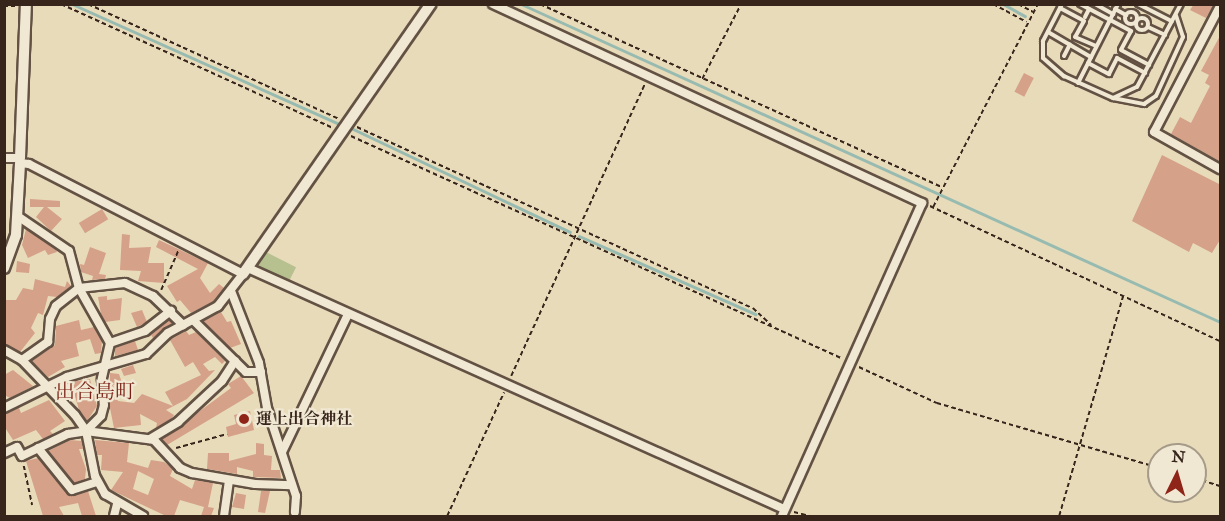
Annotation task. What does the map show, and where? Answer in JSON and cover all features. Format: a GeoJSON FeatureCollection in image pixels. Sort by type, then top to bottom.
{"type":"FeatureCollection","features":[{"type":"Feature","properties":{"kind":"street"},"geometry":{"type":"LineString","coordinates":[[4,268],[19,217],[26,4]]}},
{"type":"Feature","properties":{"kind":"street"},"geometry":{"type":"LineString","coordinates":[[4,408],[47,386],[146,354],[168,333],[218,306],[246,271],[432,4]]}},
{"type":"Feature","properties":{"kind":"street"},"geometry":{"type":"LineString","coordinates":[[4,158],[29,164],[181,242],[507,383],[783,513],[922,203],[493,4]]}},
{"type":"Feature","properties":{"kind":"street"},"geometry":{"type":"LineString","coordinates":[[1221,6],[1154,132],[1221,169]]}},
{"type":"Feature","properties":{"kind":"street"},"geometry":{"type":"LineString","coordinates":[[19,217],[69,251],[79,288],[110,343],[104,367],[101,416],[86,431]]}},
{"type":"Feature","properties":{"kind":"street"},"geometry":{"type":"LineString","coordinates":[[22,360],[48,342],[50,319],[56,306],[79,288],[125,283],[156,299],[183,325]]}},
{"type":"Feature","properties":{"kind":"street"},"geometry":{"type":"LineString","coordinates":[[231,291],[261,372],[267,408],[292,485],[297,514],[285,516]]}},
{"type":"Feature","properties":{"kind":"street"},"geometry":{"type":"LineString","coordinates":[[110,343],[145,331],[171,311]]}},
{"type":"Feature","properties":{"kind":"street"},"geometry":{"type":"LineString","coordinates":[[282,452],[348,314]]}},
{"type":"Feature","properties":{"kind":"street"},"geometry":{"type":"LineString","coordinates":[[193,320],[246,372],[261,372]]}},
{"type":"Feature","properties":{"kind":"street"},"geometry":{"type":"LineString","coordinates":[[4,350],[22,360],[86,431],[97,482],[117,504],[143,516]]}},
{"type":"Feature","properties":{"kind":"street"},"geometry":{"type":"LineString","coordinates":[[150,439],[178,422],[222,381],[235,361]]}},
{"type":"Feature","properties":{"kind":"street"},"geometry":{"type":"LineString","coordinates":[[4,453],[17,447],[22,456],[68,434],[86,431],[150,439],[180,468],[229,481],[284,487],[292,485]]}},
{"type":"Feature","properties":{"kind":"street"},"geometry":{"type":"LineString","coordinates":[[38,448],[72,490],[97,482]]}},
{"type":"Feature","properties":{"kind":"street"},"geometry":{"type":"LineString","coordinates":[[224,516],[229,481]]}},
{"type":"Feature","properties":{"kind":"street"},"geometry":{"type":"LineString","coordinates":[[114,516],[117,504]]}},
{"type":"Feature","properties":{"kind":"lane"},"geometry":{"type":"LineString","coordinates":[[1080,4],[1131,31],[1121,50],[1149,65]]}},
{"type":"Feature","properties":{"kind":"lane"},"geometry":{"type":"LineString","coordinates":[[1095,4],[1113,14]]}},
{"type":"Feature","properties":{"kind":"lane"},"geometry":{"type":"LineString","coordinates":[[1138,4],[1173,21]]}},
{"type":"Feature","properties":{"kind":"lane"},"geometry":{"type":"LineString","coordinates":[[1113,98],[1137,87],[1181,4]]}},
{"type":"Feature","properties":{"kind":"lane"},"geometry":{"type":"LineString","coordinates":[[1096,46],[1075,37],[1084,21],[1061,6],[1048,32],[1043,58],[1048,66],[1078,83],[1113,98],[1144,104],[1156,96],[1183,37],[1176,15]]}},
{"type":"Feature","properties":{"kind":"lane"},"geometry":{"type":"LineString","coordinates":[[1078,83],[1116,7],[1126,15],[1130,24],[1146,19],[1148,27]]}},
{"type":"Feature","properties":{"kind":"lane"},"geometry":{"type":"LineString","coordinates":[[1085,17],[1089,9]]}},
{"type":"Feature","properties":{"kind":"lane"},"geometry":{"type":"LineString","coordinates":[[1126,15],[1134,13],[1139,29],[1148,27],[1165,35]]}},
{"type":"Feature","properties":{"kind":"lane"},"geometry":{"type":"LineString","coordinates":[[1048,32],[1091,57]]}},
{"type":"Feature","properties":{"kind":"lane"},"geometry":{"type":"LineString","coordinates":[[1064,56],[1070,44]]}},
{"type":"Feature","properties":{"kind":"lane"},"geometry":{"type":"LineString","coordinates":[[1088,63],[1109,74],[1117,58],[1145,73]]}},
{"type":"Feature","properties":{"kind":"path"},"geometry":{"type":"LineString","coordinates":[[61,4],[577,228],[753,308],[772,326]]}},
{"type":"Feature","properties":{"kind":"path"},"geometry":{"type":"LineString","coordinates":[[88,4],[573,236],[937,403],[1147,464]]}},
{"type":"Feature","properties":{"kind":"path"},"geometry":{"type":"LineString","coordinates":[[540,4],[942,187]]}},
{"type":"Feature","properties":{"kind":"path"},"geometry":{"type":"LineString","coordinates":[[701,79],[741,4]]}},
{"type":"Feature","properties":{"kind":"path"},"geometry":{"type":"LineString","coordinates":[[993,4],[1028,22]]}},
{"type":"Feature","properties":{"kind":"path"},"geometry":{"type":"LineString","coordinates":[[1018,4],[1034,13]]}},
{"type":"Feature","properties":{"kind":"path"},"geometry":{"type":"LineString","coordinates":[[932,207],[1038,4]]}},
{"type":"Feature","properties":{"kind":"path"},"geometry":{"type":"LineString","coordinates":[[447,516],[647,77]]}},
{"type":"Feature","properties":{"kind":"path"},"geometry":{"type":"LineString","coordinates":[[922,203],[1221,341]]}},
{"type":"Feature","properties":{"kind":"path"},"geometry":{"type":"LineString","coordinates":[[156,299],[171,274],[181,242]]}},
{"type":"Feature","properties":{"kind":"path"},"geometry":{"type":"LineString","coordinates":[[1059,516],[1123,296]]}},
{"type":"Feature","properties":{"kind":"path"},"geometry":{"type":"LineString","coordinates":[[165,452],[227,434]]}},
{"type":"Feature","properties":{"kind":"path"},"geometry":{"type":"LineString","coordinates":[[22,456],[32,505]]}},
{"type":"Feature","properties":{"kind":"path"},"geometry":{"type":"LineString","coordinates":[[783,513],[810,516]]}},
{"type":"Feature","properties":{"kind":"green space"},"geometry":{"type":"Polygon","coordinates":[[[264,251],[296,267],[288,282],[256,266],[264,251]]]}},
{"type":"Feature","properties":{"kind":"building"},"geometry":{"type":"Polygon","coordinates":[[[1194,4],[1214,4],[1206,18],[1190,10],[1194,4]]]}},
{"type":"Feature","properties":{"kind":"building"},"geometry":{"type":"Polygon","coordinates":[[[1221,34],[1221,162],[1171,134],[1180,117],[1191,123],[1210,86],[1205,83],[1209,75],[1201,71],[1221,34]]]}},
{"type":"Feature","properties":{"kind":"building"},"geometry":{"type":"Polygon","coordinates":[[[1024,73],[1034,78],[1024,97],[1014,92],[1024,73]]]}},
{"type":"Feature","properties":{"kind":"building"},"geometry":{"type":"Polygon","coordinates":[[[1162,155],[1221,185],[1221,238],[1212,253],[1193,243],[1189,252],[1132,221],[1162,155]]]}},
{"type":"Feature","properties":{"kind":"building"},"geometry":{"type":"Polygon","coordinates":[[[30,199],[60,201],[60,207],[47,207],[62,219],[51,231],[36,217],[44,207],[30,207],[30,199]]]}},
{"type":"Feature","properties":{"kind":"building"},"geometry":{"type":"Polygon","coordinates":[[[102,209],[108,219],[85,233],[79,223],[102,209]]]}},
{"type":"Feature","properties":{"kind":"building"},"geometry":{"type":"Polygon","coordinates":[[[26,229],[57,252],[48,255],[45,250],[28,258],[22,245],[26,229]]]}},
{"type":"Feature","properties":{"kind":"building"},"geometry":{"type":"Polygon","coordinates":[[[122,234],[130,235],[129,248],[151,247],[148,263],[164,263],[164,283],[138,281],[141,271],[120,270],[122,234]]]}},
{"type":"Feature","properties":{"kind":"building"},"geometry":{"type":"Polygon","coordinates":[[[159,240],[208,263],[200,278],[210,293],[219,284],[224,288],[214,301],[191,313],[180,300],[177,302],[167,286],[198,269],[156,247],[159,240]]]}},
{"type":"Feature","properties":{"kind":"building"},"geometry":{"type":"Polygon","coordinates":[[[90,247],[106,253],[99,274],[106,275],[105,279],[92,280],[93,276],[81,272],[80,264],[84,265],[90,247]]]}},
{"type":"Feature","properties":{"kind":"building"},"geometry":{"type":"Polygon","coordinates":[[[17,261],[30,264],[29,273],[16,272],[17,261]]]}},
{"type":"Feature","properties":{"kind":"building"},"geometry":{"type":"Polygon","coordinates":[[[35,279],[65,287],[67,281],[71,286],[57,297],[48,296],[43,315],[38,313],[31,328],[35,333],[20,352],[4,344],[4,300],[16,300],[23,288],[33,290],[35,279]]]}},
{"type":"Feature","properties":{"kind":"building"},"geometry":{"type":"Polygon","coordinates":[[[107,296],[107,300],[122,298],[120,320],[105,322],[98,297],[107,296]]]}},
{"type":"Feature","properties":{"kind":"building"},"geometry":{"type":"Polygon","coordinates":[[[142,310],[147,322],[137,327],[131,313],[142,310]]]}},
{"type":"Feature","properties":{"kind":"building"},"geometry":{"type":"Polygon","coordinates":[[[221,312],[227,322],[231,321],[241,344],[230,348],[203,321],[221,312]]]}},
{"type":"Feature","properties":{"kind":"building"},"geometry":{"type":"Polygon","coordinates":[[[79,320],[81,330],[94,327],[102,341],[101,353],[95,354],[90,339],[76,343],[79,356],[61,361],[65,367],[48,377],[32,361],[55,345],[56,326],[79,320]]]}},
{"type":"Feature","properties":{"kind":"building"},"geometry":{"type":"Polygon","coordinates":[[[169,320],[172,323],[153,338],[151,335],[169,320]]]}},
{"type":"Feature","properties":{"kind":"building"},"geometry":{"type":"Polygon","coordinates":[[[186,331],[189,335],[196,332],[225,361],[222,364],[215,357],[203,364],[209,371],[215,370],[187,399],[166,410],[174,415],[171,419],[156,428],[157,423],[140,414],[141,425],[114,428],[110,408],[110,373],[119,374],[122,383],[113,385],[118,401],[134,403],[142,394],[173,406],[165,392],[201,375],[193,362],[185,367],[170,340],[186,331]]]}},
{"type":"Feature","properties":{"kind":"building"},"geometry":{"type":"Polygon","coordinates":[[[135,341],[138,350],[115,356],[115,348],[135,341]]]}},
{"type":"Feature","properties":{"kind":"building"},"geometry":{"type":"Polygon","coordinates":[[[133,365],[136,373],[124,376],[121,369],[133,365]]]}},
{"type":"Feature","properties":{"kind":"building"},"geometry":{"type":"Polygon","coordinates":[[[13,370],[33,386],[10,398],[4,395],[4,375],[13,370]]]}},
{"type":"Feature","properties":{"kind":"building"},"geometry":{"type":"Polygon","coordinates":[[[241,376],[254,393],[167,445],[162,439],[231,388],[228,384],[241,376]]]}},
{"type":"Feature","properties":{"kind":"building"},"geometry":{"type":"Polygon","coordinates":[[[90,379],[97,406],[87,421],[79,410],[71,382],[90,379]]]}},
{"type":"Feature","properties":{"kind":"building"},"geometry":{"type":"Polygon","coordinates":[[[49,400],[65,421],[50,431],[53,434],[43,439],[36,430],[13,440],[4,426],[4,415],[19,408],[21,413],[49,400]]]}},
{"type":"Feature","properties":{"kind":"building","name":"運上出合神社"},"geometry":{"type":"Polygon","coordinates":[[[250,411],[254,430],[228,437],[226,427],[236,424],[234,415],[250,411]]]}},
{"type":"Feature","properties":{"kind":"building"},"geometry":{"type":"Polygon","coordinates":[[[70,440],[82,441],[83,449],[79,449],[86,469],[85,479],[74,483],[48,451],[70,440]]]}},
{"type":"Feature","properties":{"kind":"building"},"geometry":{"type":"Polygon","coordinates":[[[95,440],[129,443],[127,462],[148,468],[151,460],[164,462],[173,469],[170,476],[192,489],[195,480],[213,483],[208,507],[214,508],[211,516],[201,516],[204,507],[180,500],[174,516],[166,516],[111,490],[123,472],[101,470],[102,455],[97,455],[95,440]],[[138,471],[133,489],[148,495],[154,479],[138,471]]]}},
{"type":"Feature","properties":{"kind":"building"},"geometry":{"type":"Polygon","coordinates":[[[256,443],[264,444],[264,455],[272,456],[271,470],[280,470],[281,478],[253,477],[253,471],[237,467],[237,474],[207,469],[208,453],[229,453],[229,461],[256,454],[256,443]]]}},
{"type":"Feature","properties":{"kind":"building"},"geometry":{"type":"Polygon","coordinates":[[[38,458],[70,496],[88,491],[96,516],[82,516],[78,503],[59,507],[64,516],[43,516],[26,461],[38,458]]]}},
{"type":"Feature","properties":{"kind":"building"},"geometry":{"type":"Polygon","coordinates":[[[261,491],[270,491],[265,513],[258,512],[261,491]]]}},
{"type":"Feature","properties":{"kind":"building"},"geometry":{"type":"Polygon","coordinates":[[[236,493],[246,495],[244,509],[232,507],[236,493]]]}},
{"type":"Feature","properties":{"kind":"waterway"},"geometry":{"type":"LineString","coordinates":[[72,4],[341,125]]}},
{"type":"Feature","properties":{"kind":"waterway"},"geometry":{"type":"LineString","coordinates":[[521,4],[1220,322]]}},
{"type":"Feature","properties":{"kind":"waterway"},"geometry":{"type":"LineString","coordinates":[[1003,4],[1025,16]]}},
{"type":"Feature","properties":{"kind":"waterway"},"geometry":{"type":"LineString","coordinates":[[353,129],[570,232]]}},
{"type":"Feature","properties":{"kind":"waterway"},"geometry":{"type":"LineString","coordinates":[[579,236],[755,314]]}},
{"type":"Feature","properties":{"kind":"place","name":"運上出合神社"},"geometry":{"type":"Point","coordinates":[244,419]}},
{"type":"Feature","properties":{"kind":"district","name":"出合島町"},"geometry":{"type":"Point","coordinates":[95,391]}}]}
